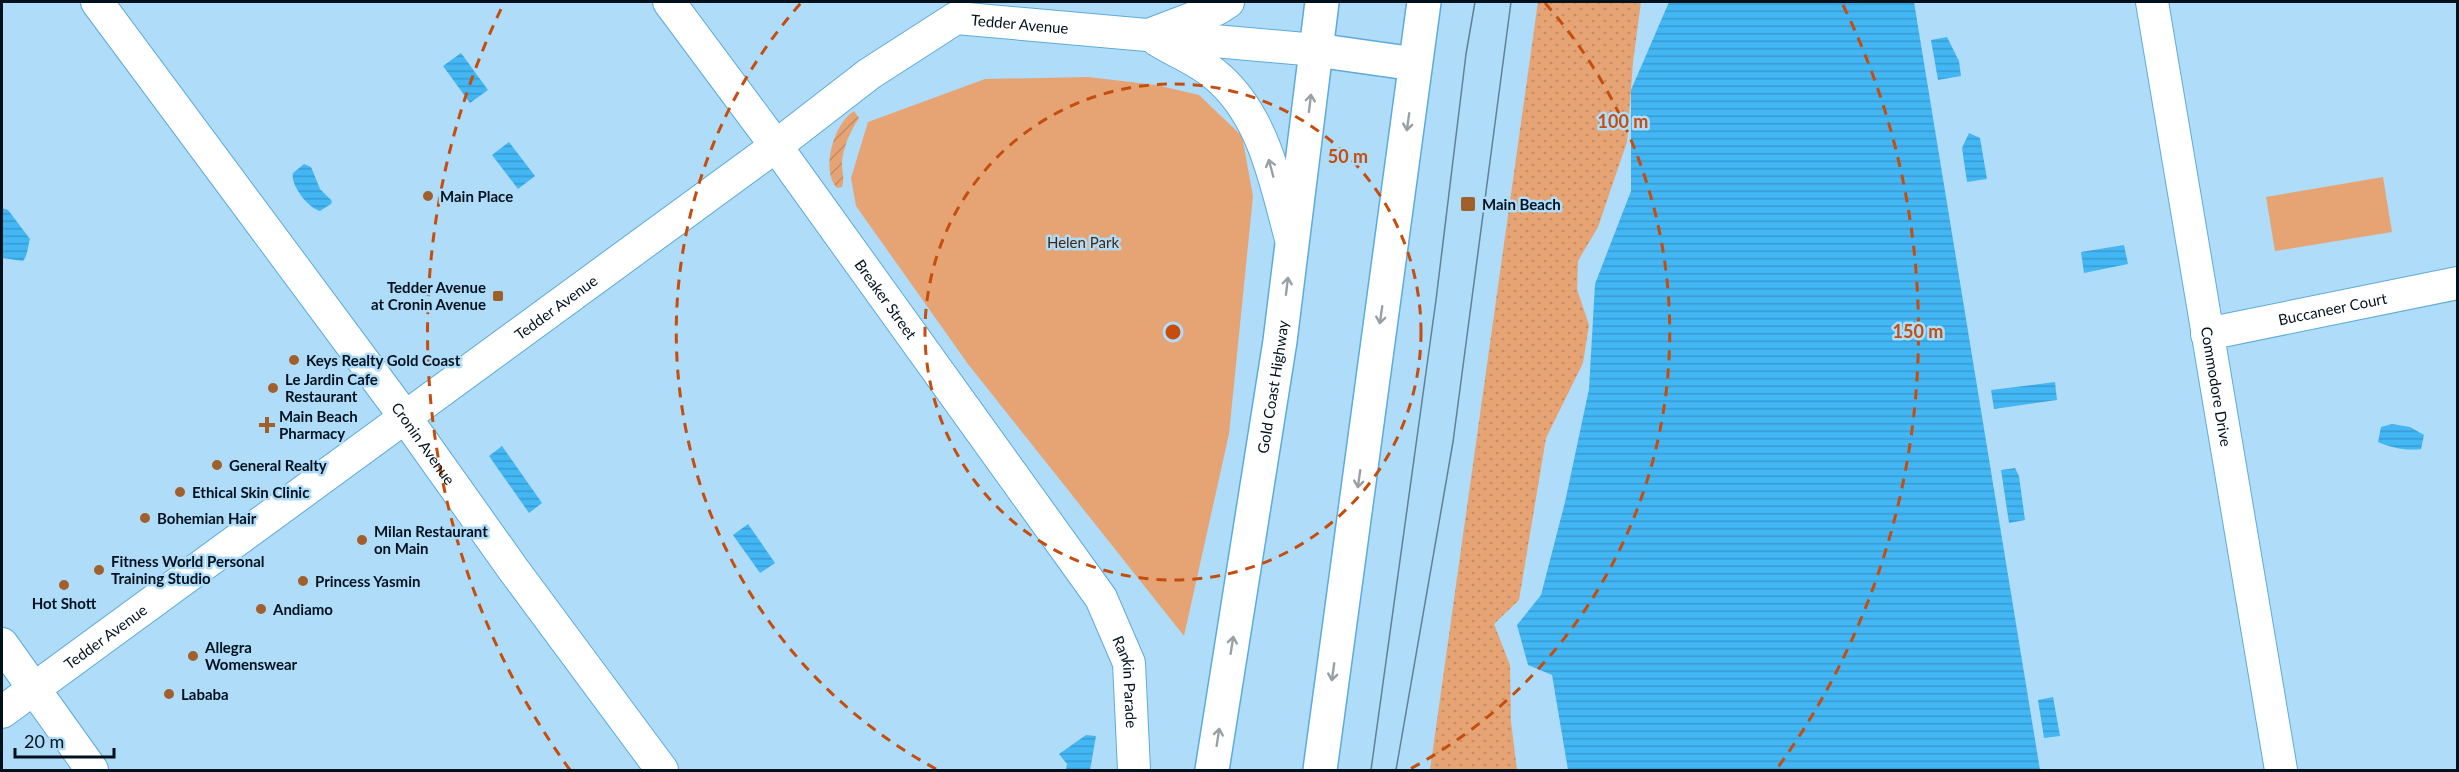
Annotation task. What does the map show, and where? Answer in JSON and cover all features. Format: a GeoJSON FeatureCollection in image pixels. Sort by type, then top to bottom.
{"type":"FeatureCollection","features":[{"type":"Feature","properties":{"kind":"main road","name":"Gold Coast Highway"},"geometry":{"type":"LineString","coordinates":[[1212,771],[1280,341],[1322,2]]}},
{"type":"Feature","properties":{"kind":"main road"},"geometry":{"type":"LineString","coordinates":[[1320,771],[1424,2]]}},
{"type":"Feature","properties":{"kind":"main road"},"geometry":{"type":"LineString","coordinates":[[1316,50],[1415,64]]}},
{"type":"Feature","properties":{"kind":"street","name":"Cronin Avenue"},"geometry":{"type":"LineString","coordinates":[[97,2],[405,417],[513,569],[662,771]]}},
{"type":"Feature","properties":{"kind":"street","name":"Breaker Street"},"geometry":{"type":"LineString","coordinates":[[669,2],[776,146],[1101,598]]}},
{"type":"Feature","properties":{"kind":"street","name":"Tedder Avenue"},"geometry":{"type":"LineString","coordinates":[[1148,35],[1217,9],[1228,2]]}},
{"type":"Feature","properties":{"kind":"street","name":"Commodore Drive"},"geometry":{"type":"LineString","coordinates":[[2152,2],[2281,771]]}},
{"type":"Feature","properties":{"kind":"street","name":"Tedder Avenue"},"geometry":{"type":"LineString","coordinates":[[2,712],[776,146],[869,74],[958,10],[1148,35],[1316,50]]}},
{"type":"Feature","properties":{"kind":"street","name":"Tedder Avenue"},"geometry":{"type":"LineString","coordinates":[[1148,35],[1213,72],[1242,105],[1267,152],[1292,245]]}},
{"type":"Feature","properties":{"kind":"street","name":"Buccaneer Court"},"geometry":{"type":"LineString","coordinates":[[2207,334],[2457,283]]}},
{"type":"Feature","properties":{"kind":"street","name":"Rankin Parade"},"geometry":{"type":"LineString","coordinates":[[1101,598],[1129,663],[1134,771]]}},
{"type":"Feature","properties":{"kind":"street"},"geometry":{"type":"LineString","coordinates":[[2,644],[92,771]]}},
{"type":"Feature","properties":{"kind":"green space"},"geometry":{"type":"Polygon","coordinates":[[[1538,2],[1641,2],[1633,62],[1627,142],[1598,227],[1578,261],[1577,289],[1589,325],[1583,363],[1546,438],[1519,600],[1494,624],[1510,665],[1511,722],[1517,770],[1430,770],[1538,2]]]}},
{"type":"Feature","properties":{"kind":"green space","name":"Helen Park"},"geometry":{"type":"Polygon","coordinates":[[[1088,77],[1156,85],[1199,95],[1242,136],[1253,196],[1229,434],[1184,636],[968,364],[856,206],[851,178],[868,122],[985,79],[1088,77]]]}},
{"type":"Feature","properties":{"kind":"green space"},"geometry":{"type":"Polygon","coordinates":[[[854,111],[859,118],[845,145],[842,163],[843,184],[842,187],[837,188],[830,170],[832,147],[841,126],[854,111]]]}},
{"type":"Feature","properties":{"kind":"green space"},"geometry":{"type":"Polygon","coordinates":[[[2383,177],[2392,232],[2275,251],[2266,197],[2383,177]]]}},
{"type":"Feature","properties":{"kind":"water"},"geometry":{"type":"Polygon","coordinates":[[[1669,2],[1914,2],[2040,770],[1568,770],[1552,675],[1528,665],[1517,625],[1541,595],[1565,502],[1589,389],[1595,284],[1631,191],[1631,90],[1669,2]]]}},
{"type":"Feature","properties":{"kind":"water"},"geometry":{"type":"Polygon","coordinates":[[[1947,37],[1959,61],[1961,76],[1938,80],[1931,40],[1947,37]]]}},
{"type":"Feature","properties":{"kind":"water"},"geometry":{"type":"Polygon","coordinates":[[[461,53],[488,90],[470,103],[443,66],[461,53]]]}},
{"type":"Feature","properties":{"kind":"water"},"geometry":{"type":"Polygon","coordinates":[[[1969,133],[1980,138],[1987,179],[1967,182],[1962,148],[1969,133]]]}},
{"type":"Feature","properties":{"kind":"water"},"geometry":{"type":"Polygon","coordinates":[[[509,142],[535,176],[518,189],[492,155],[509,142]]]}},
{"type":"Feature","properties":{"kind":"water"},"geometry":{"type":"Polygon","coordinates":[[[304,164],[311,167],[320,189],[332,201],[320,211],[305,201],[294,184],[293,173],[304,164]]]}},
{"type":"Feature","properties":{"kind":"water"},"geometry":{"type":"Polygon","coordinates":[[[2,208],[8,210],[30,239],[23,261],[2,258],[2,208]]]}},
{"type":"Feature","properties":{"kind":"water"},"geometry":{"type":"Polygon","coordinates":[[[2124,245],[2128,264],[2084,273],[2081,252],[2124,245]]]}},
{"type":"Feature","properties":{"kind":"water"},"geometry":{"type":"Polygon","coordinates":[[[2055,382],[2057,400],[1994,409],[1991,390],[2055,382]]]}},
{"type":"Feature","properties":{"kind":"water"},"geometry":{"type":"Polygon","coordinates":[[[2392,424],[2410,427],[2424,435],[2421,449],[2410,450],[2378,442],[2381,427],[2392,424]]]}},
{"type":"Feature","properties":{"kind":"water"},"geometry":{"type":"Polygon","coordinates":[[[502,446],[542,503],[529,513],[489,456],[502,446]]]}},
{"type":"Feature","properties":{"kind":"water"},"geometry":{"type":"Polygon","coordinates":[[[2015,468],[2019,476],[2025,520],[2009,523],[2001,470],[2015,468]]]}},
{"type":"Feature","properties":{"kind":"water"},"geometry":{"type":"Polygon","coordinates":[[[748,524],[775,563],[760,573],[733,535],[748,524]]]}},
{"type":"Feature","properties":{"kind":"water"},"geometry":{"type":"Polygon","coordinates":[[[2053,697],[2060,736],[2044,738],[2038,700],[2053,697]]]}},
{"type":"Feature","properties":{"kind":"water"},"geometry":{"type":"Polygon","coordinates":[[[1086,735],[1096,736],[1090,770],[1066,770],[1067,764],[1059,754],[1086,735]]]}},
{"type":"Feature","properties":{"kind":"tram line"},"geometry":{"type":"LineString","coordinates":[[1371,770],[1436,300],[1466,54],[1475,2]]}},
{"type":"Feature","properties":{"kind":"tram line"},"geometry":{"type":"LineString","coordinates":[[1396,770],[1453,442],[1511,2]]}},
{"type":"Feature","properties":{"kind":"place","name":"Main Place"},"geometry":{"type":"Point","coordinates":[428,196]}},
{"type":"Feature","properties":{"kind":"place","name":"Main Beach"},"geometry":{"type":"Point","coordinates":[1468,204]}},
{"type":"Feature","properties":{"kind":"place","name":"Tedder Avenue at Cronin Avenue"},"geometry":{"type":"Point","coordinates":[498,296]}},
{"type":"Feature","properties":{"kind":"place","name":"Keys Realty Gold Coast"},"geometry":{"type":"Point","coordinates":[294,360]}},
{"type":"Feature","properties":{"kind":"place","name":"Le Jardin Cafe Restaurant"},"geometry":{"type":"Point","coordinates":[273,388]}},
{"type":"Feature","properties":{"kind":"place","name":"Main Beach Pharmacy"},"geometry":{"type":"Point","coordinates":[267,425]}},
{"type":"Feature","properties":{"kind":"place","name":"General Realty"},"geometry":{"type":"Point","coordinates":[217,465]}},
{"type":"Feature","properties":{"kind":"place","name":"Ethical Skin Clinic"},"geometry":{"type":"Point","coordinates":[180,492]}},
{"type":"Feature","properties":{"kind":"place","name":"Bohemian Hair"},"geometry":{"type":"Point","coordinates":[145,518]}},
{"type":"Feature","properties":{"kind":"place","name":"Milan Restaurant on Main"},"geometry":{"type":"Point","coordinates":[362,540]}},
{"type":"Feature","properties":{"kind":"place","name":"Fitness World Personal Training Studio"},"geometry":{"type":"Point","coordinates":[99,570]}},
{"type":"Feature","properties":{"kind":"place","name":"Princess Yasmin"},"geometry":{"type":"Point","coordinates":[303,581]}},
{"type":"Feature","properties":{"kind":"place","name":"Hot Shott"},"geometry":{"type":"Point","coordinates":[64,585]}},
{"type":"Feature","properties":{"kind":"place","name":"Andiamo"},"geometry":{"type":"Point","coordinates":[261,609]}},
{"type":"Feature","properties":{"kind":"place","name":"Allegra Womenswear"},"geometry":{"type":"Point","coordinates":[193,656]}},
{"type":"Feature","properties":{"kind":"place","name":"Lababa"},"geometry":{"type":"Point","coordinates":[169,694]}}]}
